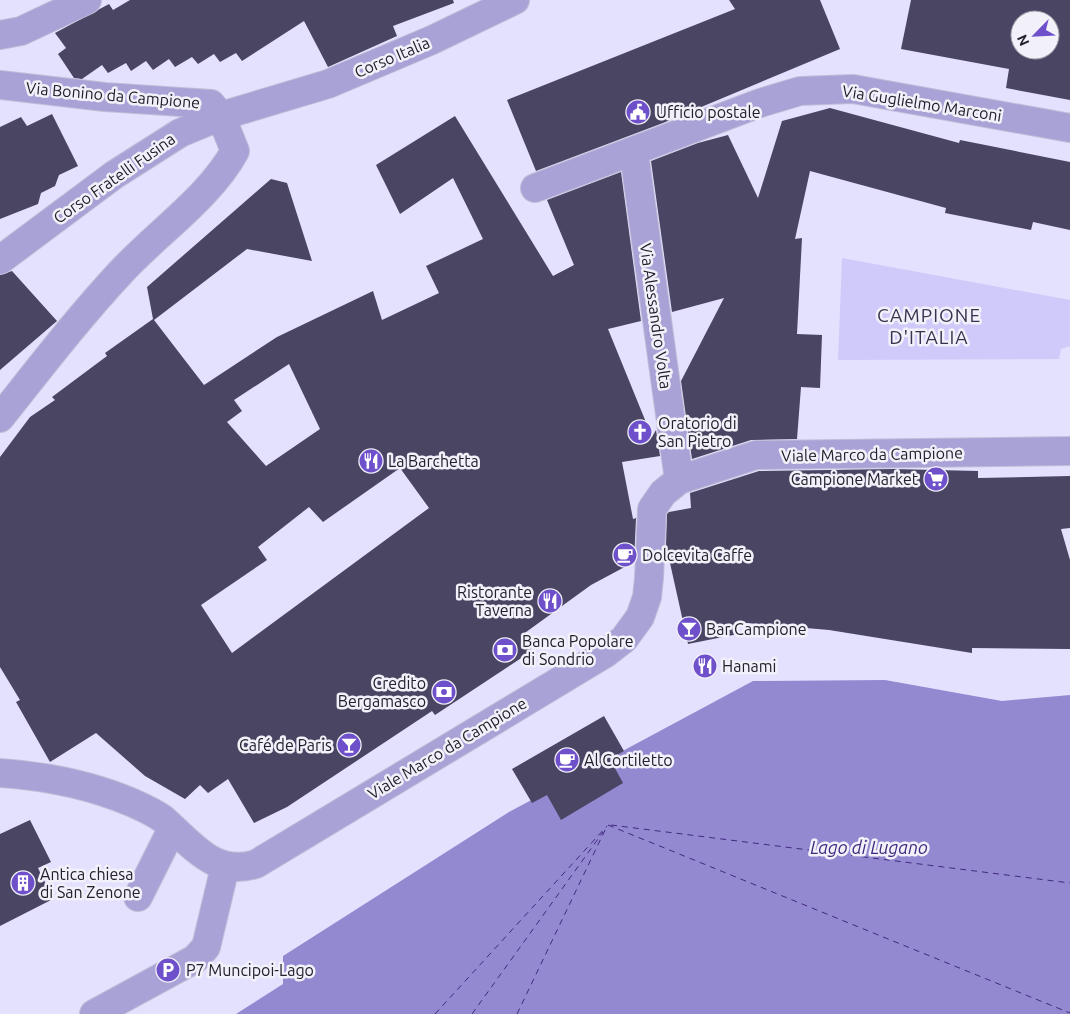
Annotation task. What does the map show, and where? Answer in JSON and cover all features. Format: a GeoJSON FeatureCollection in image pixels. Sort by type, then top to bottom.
{"type":"FeatureCollection","features":[{"type":"Feature","properties":{"kind":"street"},"geometry":{"type":"LineString","coordinates":[[0,34],[21,31],[87,0]]}},
{"type":"Feature","properties":{"kind":"street","name":"Corso Italia"},"geometry":{"type":"LineString","coordinates":[[265,103],[328,84],[432,40],[515,0]]}},
{"type":"Feature","properties":{"kind":"street","name":"Via Bonino da Campione"},"geometry":{"type":"LineString","coordinates":[[0,85],[105,97],[211,104],[221,116]]}},
{"type":"Feature","properties":{"kind":"street","name":"Via Guglielmo Marconi"},"geometry":{"type":"LineString","coordinates":[[535,188],[760,103],[800,91],[853,89],[1070,128]]}},
{"type":"Feature","properties":{"kind":"street","name":"Corso Fratelli Fusina"},"geometry":{"type":"LineString","coordinates":[[0,260],[141,156],[180,133],[221,116],[265,103]]}},
{"type":"Feature","properties":{"kind":"street"},"geometry":{"type":"LineString","coordinates":[[0,418],[52,352],[121,272],[223,173],[235,152],[221,116]]}},
{"type":"Feature","properties":{"kind":"street","name":"Via Alessandro Volta"},"geometry":{"type":"LineString","coordinates":[[634,152],[678,480]]}},
{"type":"Feature","properties":{"kind":"street","name":"Viale Marco da Campione"},"geometry":{"type":"LineString","coordinates":[[225,867],[240,869],[256,864],[606,653],[624,639],[640,618],[647,598],[652,509],[663,493],[678,480],[756,455],[1070,451]]}},
{"type":"Feature","properties":{"kind":"street"},"geometry":{"type":"LineString","coordinates":[[0,773],[46,778],[88,788],[133,803],[161,818],[208,859],[225,867],[206,947],[195,959],[94,1014]]}},
{"type":"Feature","properties":{"kind":"street"},"geometry":{"type":"LineString","coordinates":[[138,897],[172,829]]}},
{"type":"Feature","properties":{"kind":"shaded area"},"geometry":{"type":"Polygon","coordinates":[[[842,258],[1070,300],[1070,346],[1061,349],[1059,359],[838,360],[842,258]]]}},
{"type":"Feature","properties":{"kind":"water","name":"Lago di Lugano"},"geometry":{"type":"Polygon","coordinates":[[[885,680],[1002,701],[1070,695],[1070,1014],[236,1014],[283,984],[283,956],[509,812],[753,681],[885,680]]]}},
{"type":"Feature","properties":{"kind":"building"},"geometry":{"type":"Polygon","coordinates":[[[130,0],[453,0],[454,3],[393,26],[397,36],[328,67],[304,21],[242,61],[236,53],[220,62],[214,54],[198,64],[192,57],[175,67],[169,59],[153,70],[146,61],[131,71],[126,63],[108,73],[102,65],[82,79],[74,78],[58,54],[66,48],[55,33],[109,4],[113,10],[130,0]]]}},
{"type":"Feature","properties":{"kind":"building"},"geometry":{"type":"Polygon","coordinates":[[[729,0],[820,0],[840,49],[663,123],[536,171],[507,100],[735,9],[729,0]]]}},
{"type":"Feature","properties":{"kind":"building"},"geometry":{"type":"Polygon","coordinates":[[[911,0],[1070,0],[1070,100],[1006,88],[1009,69],[901,49],[911,0]]]}},
{"type":"Feature","properties":{"kind":"building"},"geometry":{"type":"Polygon","coordinates":[[[830,108],[959,143],[960,140],[1070,162],[1070,230],[1033,222],[1031,230],[945,213],[946,208],[810,171],[795,239],[802,238],[797,334],[822,335],[820,388],[801,387],[797,439],[751,440],[692,459],[681,381],[724,298],[672,312],[651,161],[698,143],[728,135],[758,198],[782,121],[830,108]]]}},
{"type":"Feature","properties":{"kind":"building"},"geometry":{"type":"Polygon","coordinates":[[[52,114],[78,166],[59,175],[55,186],[41,193],[38,204],[0,219],[0,127],[21,117],[27,126],[52,114]]]}},
{"type":"Feature","properties":{"kind":"building"},"geometry":{"type":"Polygon","coordinates":[[[455,116],[553,276],[574,265],[547,200],[621,172],[641,321],[608,329],[652,437],[656,430],[660,456],[622,462],[633,519],[636,518],[634,562],[591,585],[522,635],[532,651],[435,715],[432,711],[287,807],[254,823],[228,779],[208,793],[200,785],[185,799],[145,776],[96,733],[50,762],[16,702],[20,700],[0,667],[0,457],[30,417],[55,400],[52,397],[107,356],[105,353],[153,319],[147,287],[271,179],[287,183],[312,261],[247,249],[154,320],[204,385],[277,337],[373,291],[382,320],[439,293],[426,266],[483,239],[453,178],[400,214],[376,165],[455,116]],[[289,364],[234,400],[242,411],[227,422],[266,466],[320,429],[289,364]],[[400,468],[323,522],[309,507],[258,547],[267,560],[201,605],[232,653],[429,508],[400,468]]]}},
{"type":"Feature","properties":{"kind":"building"},"geometry":{"type":"Polygon","coordinates":[[[12,271],[57,321],[0,370],[0,275],[12,271]]]}},
{"type":"Feature","properties":{"kind":"building"},"geometry":{"type":"Polygon","coordinates":[[[893,469],[978,471],[978,478],[1070,476],[1070,528],[1061,529],[1070,560],[1070,649],[972,648],[972,653],[829,630],[735,622],[738,634],[688,644],[666,545],[667,514],[691,508],[690,493],[759,471],[893,469]]]}},
{"type":"Feature","properties":{"kind":"building"},"geometry":{"type":"Polygon","coordinates":[[[604,716],[624,751],[610,759],[623,783],[561,820],[547,795],[532,803],[512,769],[604,716]]]}},
{"type":"Feature","properties":{"kind":"building","name":"Antica chiesa di San Zenone"},"geometry":{"type":"Polygon","coordinates":[[[30,820],[51,862],[38,868],[53,899],[0,926],[0,834],[30,820]]]}},
{"type":"Feature","properties":{"kind":"ferry route"},"geometry":{"type":"LineString","coordinates":[[608,825],[1070,1013]]}},
{"type":"Feature","properties":{"kind":"ferry route"},"geometry":{"type":"LineString","coordinates":[[611,825],[1070,883]]}},
{"type":"Feature","properties":{"kind":"ferry route"},"geometry":{"type":"LineString","coordinates":[[435,1014],[607,826]]}},
{"type":"Feature","properties":{"kind":"ferry route"},"geometry":{"type":"LineString","coordinates":[[517,1014],[606,828]]}},
{"type":"Feature","properties":{"kind":"ferry route"},"geometry":{"type":"LineString","coordinates":[[472,1014],[603,832]]}},
{"type":"Feature","properties":{"kind":"place","name":"Ufficio postale"},"geometry":{"type":"Point","coordinates":[638,112]}},
{"type":"Feature","properties":{"kind":"place","name":"Oratorio di San Pietro"},"geometry":{"type":"Point","coordinates":[640,432]}},
{"type":"Feature","properties":{"kind":"place","name":"La Barchetta"},"geometry":{"type":"Point","coordinates":[371,461]}},
{"type":"Feature","properties":{"kind":"place","name":"Campione Market"},"geometry":{"type":"Point","coordinates":[936,479]}},
{"type":"Feature","properties":{"kind":"place","name":"Dolcevita Caffe"},"geometry":{"type":"Point","coordinates":[625,555]}},
{"type":"Feature","properties":{"kind":"place","name":"Ristorante Taverna"},"geometry":{"type":"Point","coordinates":[550,601]}},
{"type":"Feature","properties":{"kind":"place","name":"Bar Campione"},"geometry":{"type":"Point","coordinates":[689,629]}},
{"type":"Feature","properties":{"kind":"place","name":"Banca Popolare di Sondrio"},"geometry":{"type":"Point","coordinates":[505,650]}},
{"type":"Feature","properties":{"kind":"place","name":"Hanami"},"geometry":{"type":"Point","coordinates":[705,666]}},
{"type":"Feature","properties":{"kind":"place","name":"Credito Bergamasco"},"geometry":{"type":"Point","coordinates":[444,692]}},
{"type":"Feature","properties":{"kind":"place","name":"Café de Paris"},"geometry":{"type":"Point","coordinates":[349,745]}},
{"type":"Feature","properties":{"kind":"place","name":"Al Cortiletto"},"geometry":{"type":"Point","coordinates":[567,760]}},
{"type":"Feature","properties":{"kind":"place","name":"Antica chiesa di San Zenone"},"geometry":{"type":"Point","coordinates":[23,883]}},
{"type":"Feature","properties":{"kind":"place","name":"P7 Muncipoi-Lago"},"geometry":{"type":"Point","coordinates":[168,970]}},
{"type":"Feature","properties":{"kind":"district","name":"CAMPIONE D'ITALIA"},"geometry":{"type":"Point","coordinates":[929,326]}}]}
